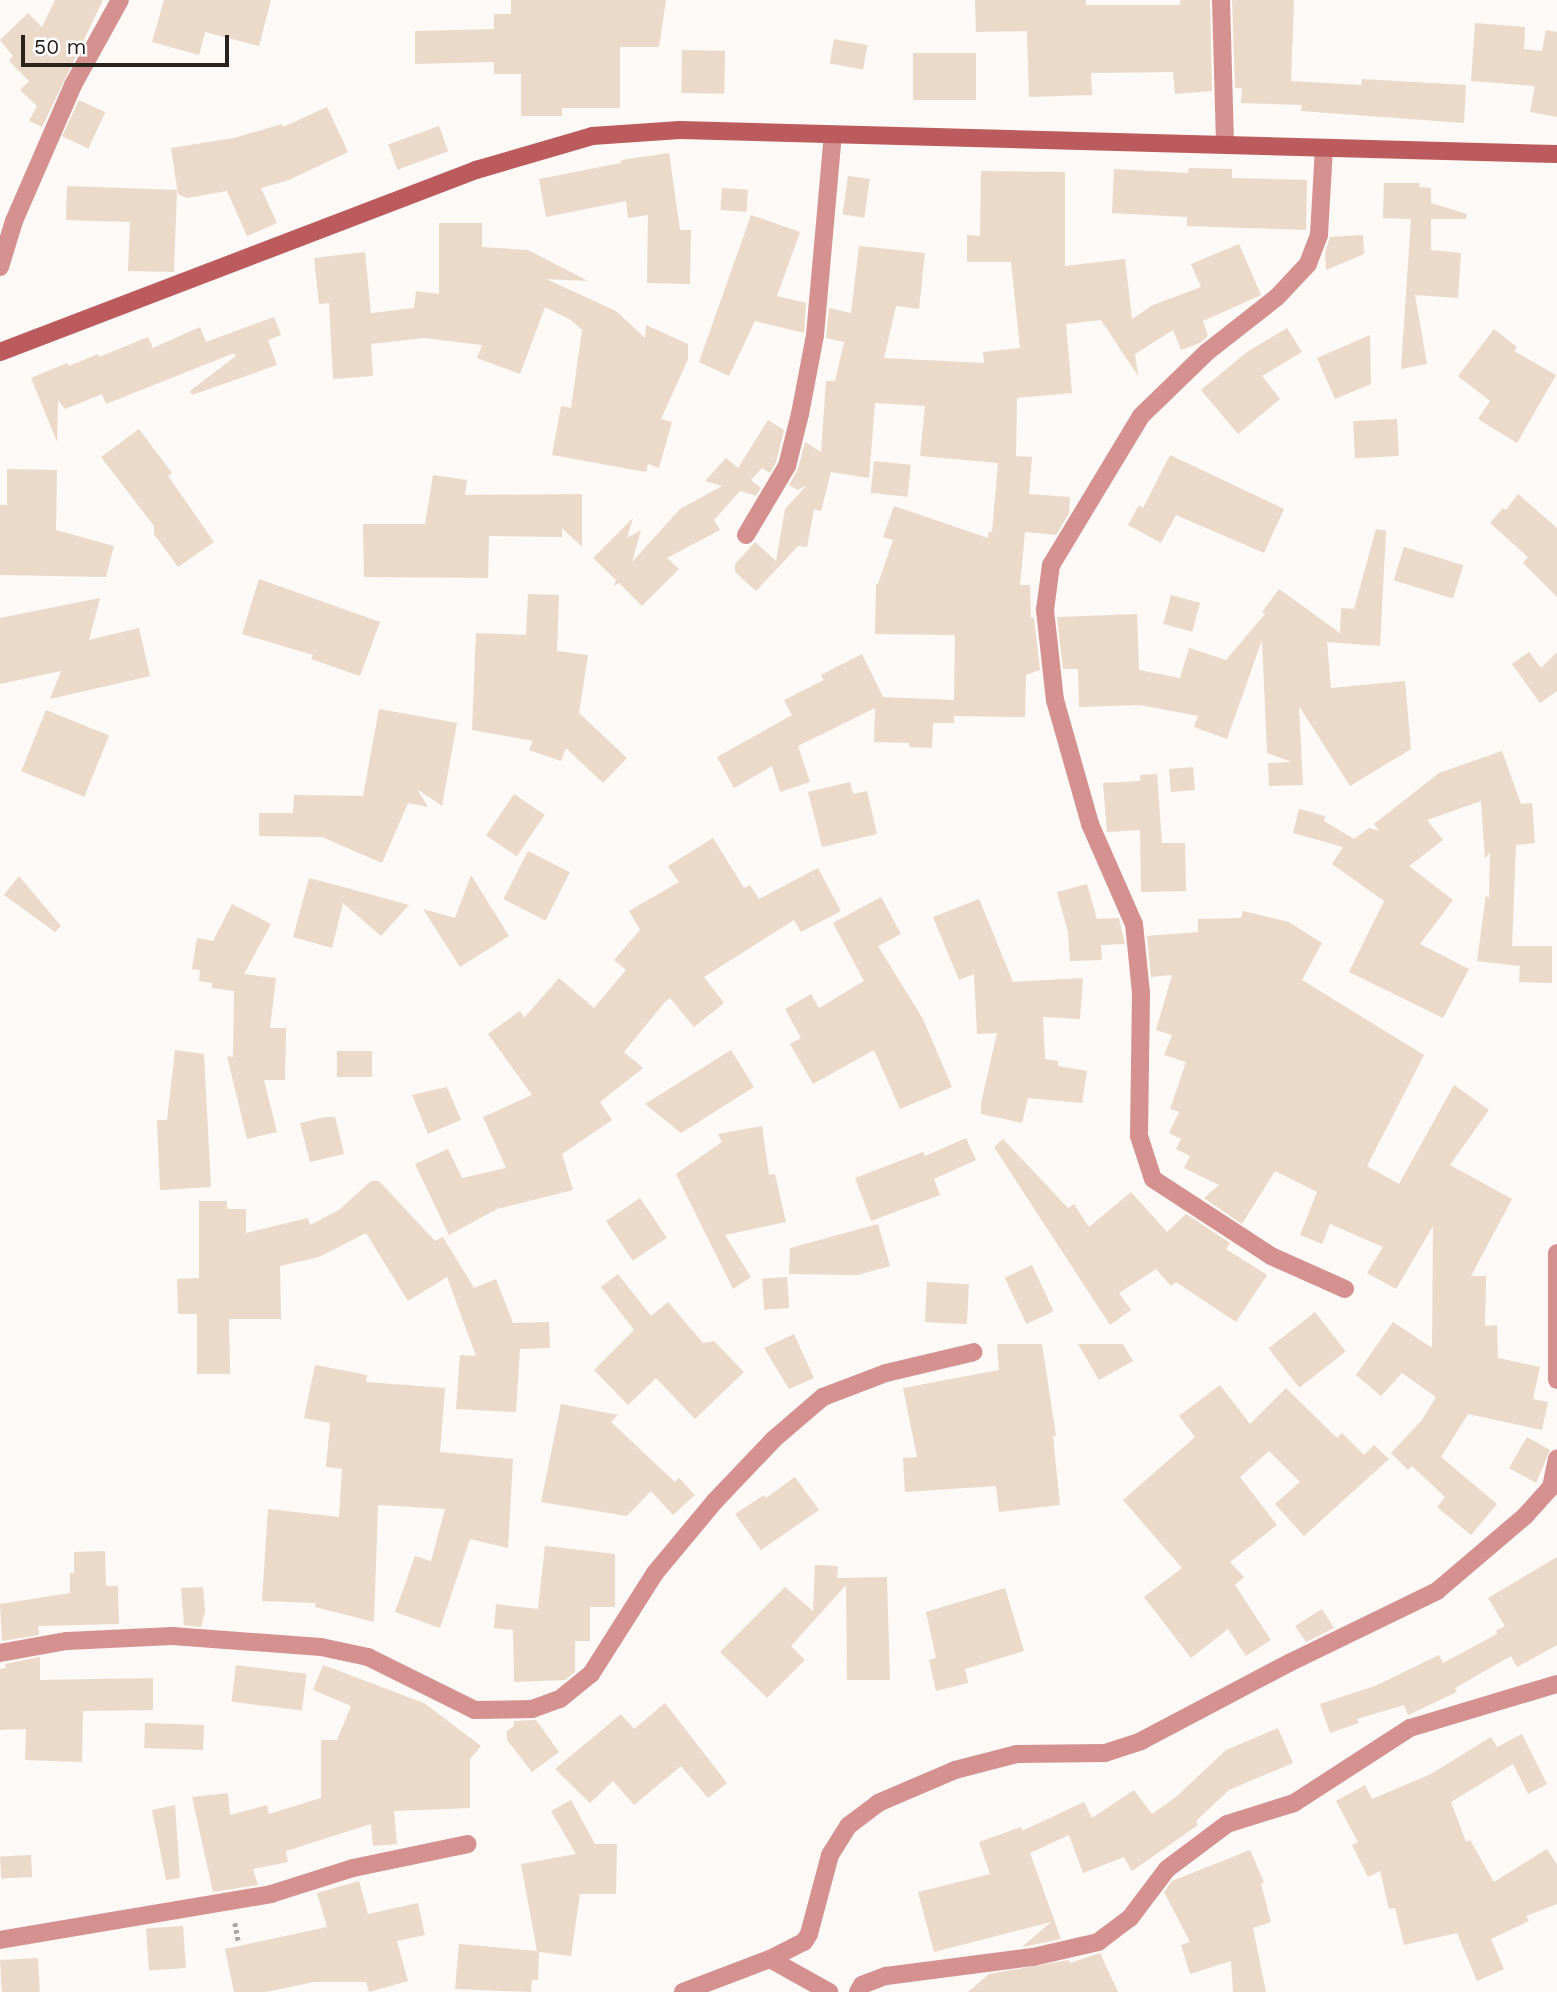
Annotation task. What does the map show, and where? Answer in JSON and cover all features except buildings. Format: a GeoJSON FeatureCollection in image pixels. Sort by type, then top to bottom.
{"type":"FeatureCollection","features":[{"type":"Feature","properties":{"kind":"street"},"geometry":{"type":"LineString","coordinates":[[0,267],[14,221],[68,96],[120,0]]}},
{"type":"Feature","properties":{"kind":"street"},"geometry":{"type":"LineString","coordinates":[[1221,0],[1225,144]]}},
{"type":"Feature","properties":{"kind":"street"},"geometry":{"type":"LineString","coordinates":[[0,352],[476,170],[547,147],[592,136],[680,130],[1557,154]]}},
{"type":"Feature","properties":{"kind":"street"},"geometry":{"type":"LineString","coordinates":[[746,535],[787,466],[800,414],[815,335],[833,135]]}},
{"type":"Feature","properties":{"kind":"street"},"geometry":{"type":"LineString","coordinates":[[1324,148],[1319,235],[1308,264],[1277,297],[1207,352],[1141,416],[1051,565],[1045,610],[1055,700],[1090,824],[1134,924],[1141,993],[1139,1136],[1153,1179],[1271,1256],[1345,1289]]}},
{"type":"Feature","properties":{"kind":"street"},"geometry":{"type":"LineString","coordinates":[[1557,1253],[1557,1380]]}},
{"type":"Feature","properties":{"kind":"street"},"geometry":{"type":"LineString","coordinates":[[0,1653],[67,1641],[172,1636],[321,1647],[368,1657],[475,1710],[532,1709],[560,1699],[591,1674],[655,1573],[715,1500],[774,1440],[823,1397],[886,1373],[974,1352]]}},
{"type":"Feature","properties":{"kind":"street"},"geometry":{"type":"LineString","coordinates":[[683,1992],[770,1959],[804,1942],[810,1934],[830,1855],[848,1826],[878,1803],[955,1770],[1017,1754],[1105,1752],[1141,1741],[1289,1663],[1437,1591],[1525,1516],[1551,1487],[1557,1459]]}},
{"type":"Feature","properties":{"kind":"street"},"geometry":{"type":"LineString","coordinates":[[858,1992],[862,1985],[886,1976],[1033,1957],[1098,1942],[1130,1918],[1167,1869],[1227,1824],[1294,1803],[1410,1728],[1557,1684]]}},
{"type":"Feature","properties":{"kind":"street"},"geometry":{"type":"LineString","coordinates":[[0,1940],[271,1894],[353,1868],[468,1844]]}},
{"type":"Feature","properties":{"kind":"street"},"geometry":{"type":"LineString","coordinates":[[770,1959],[829,1992]]}}]}
